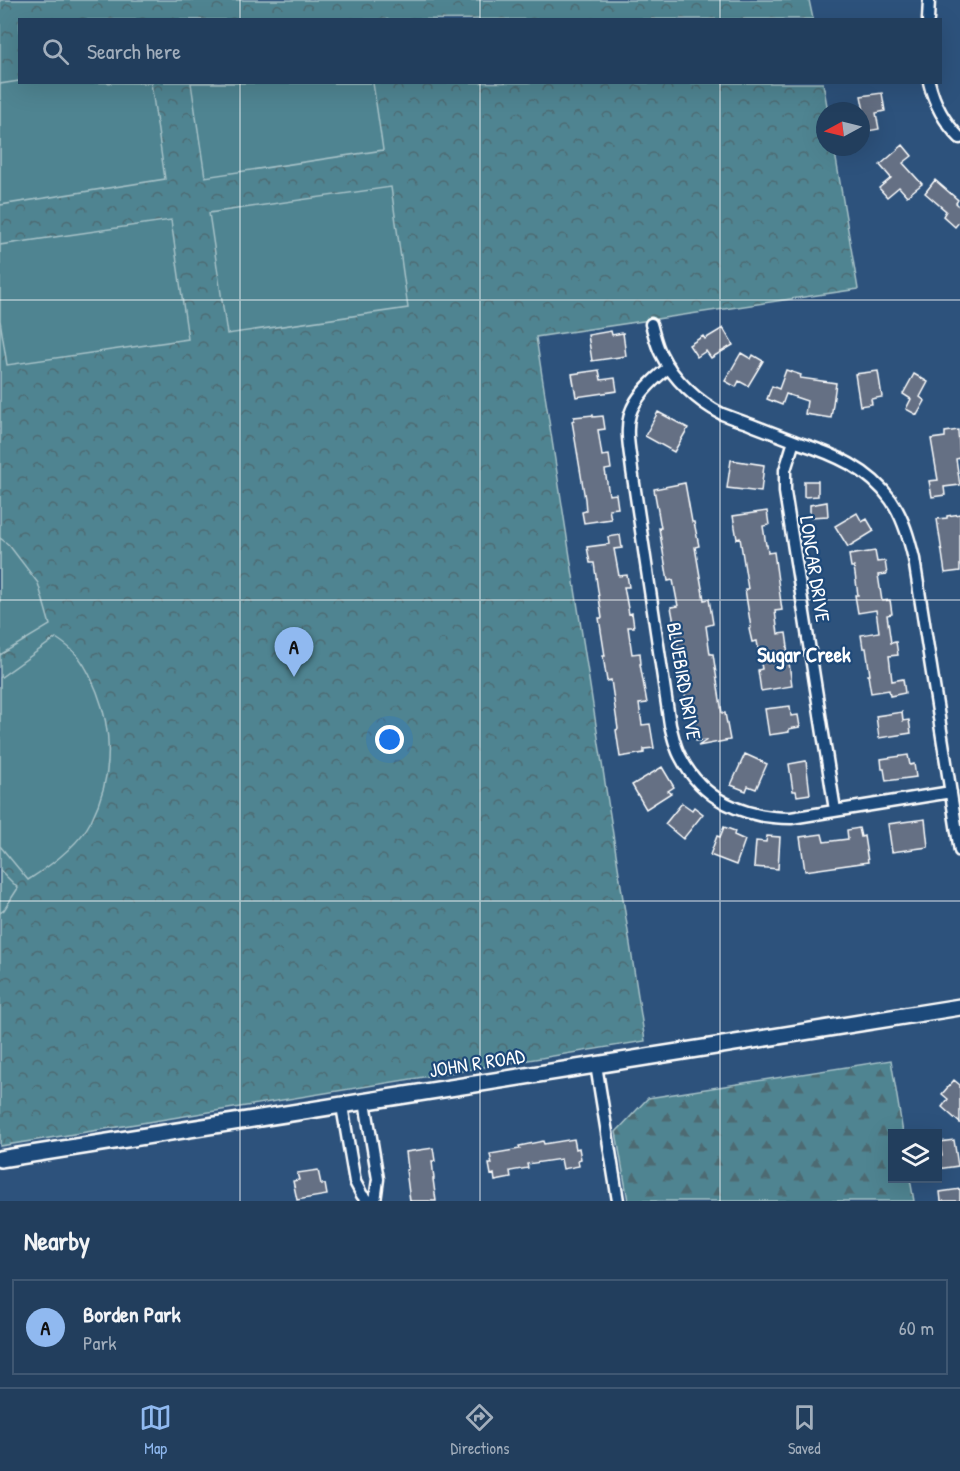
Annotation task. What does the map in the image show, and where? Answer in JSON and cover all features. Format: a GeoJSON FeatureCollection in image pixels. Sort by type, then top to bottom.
{"type":"FeatureCollection","features":[{"type":"Feature","properties":{"kind":"main road","name":"JOHN R ROAD"},"geometry":{"type":"LineString","coordinates":[[0,1160],[960,1007]]}},
{"type":"Feature","properties":{"kind":"street"},"geometry":{"type":"LineString","coordinates":[[928,18],[929,0]]}},
{"type":"Feature","properties":{"kind":"street"},"geometry":{"type":"LineString","coordinates":[[930,84],[943,117],[960,138]]}},
{"type":"Feature","properties":{"kind":"street"},"geometry":{"type":"LineString","coordinates":[[651,324],[655,340],[669,367],[686,387],[710,407],[834,456],[868,476],[891,500],[906,528],[914,559],[960,851]]}},
{"type":"Feature","properties":{"kind":"street","name":"BLUEBIRD DRIVE"},"geometry":{"type":"LineString","coordinates":[[669,367],[655,378],[637,400],[630,414],[628,432],[670,725],[680,756],[697,781],[728,805],[742,812],[774,818],[791,818],[951,792]]}},
{"type":"Feature","properties":{"kind":"street","name":"LONCAR DRIVE"},"geometry":{"type":"LineString","coordinates":[[794,441],[785,470],[785,492],[835,810]]}},
{"type":"Feature","properties":{"kind":"street"},"geometry":{"type":"LineString","coordinates":[[596,1065],[618,1201]]}},
{"type":"Feature","properties":{"kind":"street"},"geometry":{"type":"LineString","coordinates":[[365,1102],[378,1179],[375,1201]]}},
{"type":"Feature","properties":{"kind":"street"},"geometry":{"type":"LineString","coordinates":[[342,1106],[355,1182],[368,1201]]}},
{"type":"Feature","properties":{"kind":"green space"},"geometry":{"type":"Polygon","coordinates":[[[0,0],[809,0],[813,18],[18,18],[18,84],[823,84],[826,102],[816,102],[816,156],[836,156],[858,289],[536,337],[645,1041],[0,1146],[0,0]]]}},
{"type":"Feature","properties":{"kind":"green space"},"geometry":{"type":"Polygon","coordinates":[[[18,81],[18,84],[151,84],[165,179],[0,205],[0,84],[18,81]]]}},
{"type":"Feature","properties":{"kind":"green space"},"geometry":{"type":"Polygon","coordinates":[[[191,84],[373,84],[383,150],[205,177],[191,84]]]}},
{"type":"Feature","properties":{"kind":"green space"},"geometry":{"type":"Polygon","coordinates":[[[391,187],[408,308],[227,334],[209,213],[391,187]]]}},
{"type":"Feature","properties":{"kind":"green space"},"geometry":{"type":"Polygon","coordinates":[[[171,220],[188,339],[7,365],[0,320],[0,245],[171,220]]]}},
{"type":"Feature","properties":{"kind":"green space"},"geometry":{"type":"Polygon","coordinates":[[[0,538],[9,545],[38,583],[50,625],[0,655],[0,538]]]}},
{"type":"Feature","properties":{"kind":"green space"},"geometry":{"type":"Polygon","coordinates":[[[56,638],[78,656],[97,692],[108,741],[107,773],[98,805],[86,830],[63,854],[28,880],[0,846],[0,678],[56,638]]]}},
{"type":"Feature","properties":{"kind":"green space"},"geometry":{"type":"Polygon","coordinates":[[[0,870],[18,888],[0,913],[0,870]]]}},
{"type":"Feature","properties":{"kind":"green space"},"geometry":{"type":"Polygon","coordinates":[[[891,1060],[902,1129],[888,1129],[888,1183],[911,1183],[914,1201],[628,1201],[616,1132],[648,1098],[891,1060]]]}},
{"type":"Feature","properties":{"kind":"building"},"geometry":{"type":"Polygon","coordinates":[[[882,93],[885,111],[876,113],[879,129],[870,131],[870,102],[862,102],[861,96],[882,93]]]}},
{"type":"Feature","properties":{"kind":"building"},"geometry":{"type":"Polygon","coordinates":[[[903,145],[912,156],[903,163],[922,184],[907,196],[899,187],[887,197],[879,188],[891,178],[880,165],[903,145]]]}},
{"type":"Feature","properties":{"kind":"building"},"geometry":{"type":"Polygon","coordinates":[[[935,180],[958,200],[956,203],[960,207],[960,221],[955,227],[943,216],[946,211],[925,193],[935,180]]]}},
{"type":"Feature","properties":{"kind":"building"},"geometry":{"type":"Polygon","coordinates":[[[723,328],[733,345],[711,358],[706,351],[697,357],[689,345],[723,328]]]}},
{"type":"Feature","properties":{"kind":"building"},"geometry":{"type":"Polygon","coordinates":[[[611,331],[612,335],[623,333],[626,356],[592,361],[588,335],[611,331]]]}},
{"type":"Feature","properties":{"kind":"building"},"geometry":{"type":"Polygon","coordinates":[[[741,353],[751,359],[753,355],[763,361],[748,386],[739,381],[736,387],[725,381],[741,353]]]}},
{"type":"Feature","properties":{"kind":"building"},"geometry":{"type":"Polygon","coordinates":[[[599,370],[601,380],[615,378],[617,391],[576,397],[572,374],[599,370]]]}},
{"type":"Feature","properties":{"kind":"building"},"geometry":{"type":"Polygon","coordinates":[[[786,370],[801,375],[800,378],[836,383],[831,418],[805,414],[807,401],[786,394],[782,405],[767,399],[772,386],[779,389],[786,370]]]}},
{"type":"Feature","properties":{"kind":"building"},"geometry":{"type":"Polygon","coordinates":[[[878,371],[882,397],[871,399],[872,404],[860,406],[855,374],[878,371]]]}},
{"type":"Feature","properties":{"kind":"building"},"geometry":{"type":"Polygon","coordinates":[[[914,374],[928,382],[920,397],[925,401],[917,415],[906,409],[911,399],[903,394],[914,374]]]}},
{"type":"Feature","properties":{"kind":"building"},"geometry":{"type":"Polygon","coordinates":[[[658,412],[688,428],[674,452],[645,436],[658,412]]]}},
{"type":"Feature","properties":{"kind":"building"},"geometry":{"type":"Polygon","coordinates":[[[593,415],[593,417],[603,416],[605,429],[598,430],[602,456],[609,455],[611,469],[605,470],[609,495],[616,494],[618,508],[609,509],[611,519],[584,523],[582,512],[586,511],[585,499],[572,421],[574,417],[593,415]]]}},
{"type":"Feature","properties":{"kind":"building"},"geometry":{"type":"Polygon","coordinates":[[[958,430],[960,458],[956,459],[960,485],[944,487],[945,495],[932,497],[929,481],[938,480],[931,439],[945,437],[945,432],[958,430]]]}},
{"type":"Feature","properties":{"kind":"building"},"geometry":{"type":"Polygon","coordinates":[[[731,460],[764,465],[761,492],[727,488],[731,460]]]}},
{"type":"Feature","properties":{"kind":"building"},"geometry":{"type":"Polygon","coordinates":[[[804,481],[818,481],[818,496],[804,497],[804,481]]]}},
{"type":"Feature","properties":{"kind":"building"},"geometry":{"type":"Polygon","coordinates":[[[685,483],[699,546],[695,547],[704,600],[709,599],[713,624],[706,626],[710,654],[713,654],[722,713],[725,713],[730,740],[698,746],[707,740],[696,741],[691,709],[687,710],[684,686],[690,685],[686,660],[681,661],[671,607],[678,606],[673,580],[668,581],[654,489],[685,483]]]}},
{"type":"Feature","properties":{"kind":"building"},"geometry":{"type":"Polygon","coordinates":[[[827,502],[828,516],[810,517],[810,505],[827,502]]]}},
{"type":"Feature","properties":{"kind":"building"},"geometry":{"type":"Polygon","coordinates":[[[767,511],[769,525],[763,526],[768,553],[774,552],[782,610],[775,611],[778,634],[786,633],[792,686],[761,691],[758,670],[762,669],[757,641],[752,642],[749,629],[751,628],[745,589],[748,589],[740,538],[737,539],[733,516],[767,511]]]}},
{"type":"Feature","properties":{"kind":"building"},"geometry":{"type":"Polygon","coordinates":[[[857,513],[862,522],[867,519],[874,531],[848,547],[835,526],[857,513]]]}},
{"type":"Feature","properties":{"kind":"building"},"geometry":{"type":"Polygon","coordinates":[[[960,514],[960,571],[945,573],[937,519],[960,514]]]}},
{"type":"Feature","properties":{"kind":"building"},"geometry":{"type":"Polygon","coordinates":[[[620,535],[622,548],[614,549],[619,576],[627,575],[629,587],[624,587],[634,627],[628,627],[632,654],[640,653],[647,703],[639,704],[642,725],[650,724],[654,748],[644,749],[644,753],[620,757],[611,680],[607,681],[603,656],[605,656],[599,618],[602,618],[594,563],[590,563],[587,547],[609,544],[608,537],[620,535]]]}},
{"type":"Feature","properties":{"kind":"building"},"geometry":{"type":"Polygon","coordinates":[[[875,551],[877,562],[885,561],[887,574],[878,575],[882,601],[890,600],[892,614],[887,615],[891,643],[896,642],[898,655],[889,656],[892,681],[903,679],[905,693],[890,696],[889,690],[871,693],[866,648],[863,648],[861,635],[879,632],[876,610],[858,613],[854,567],[851,567],[849,555],[875,551]]]}},
{"type":"Feature","properties":{"kind":"building"},"geometry":{"type":"Polygon","coordinates":[[[790,706],[791,716],[798,715],[800,727],[789,729],[789,732],[769,735],[765,709],[790,706]]]}},
{"type":"Feature","properties":{"kind":"building"},"geometry":{"type":"Polygon","coordinates":[[[902,712],[903,721],[909,720],[911,733],[879,738],[876,716],[902,712]]]}},
{"type":"Feature","properties":{"kind":"building"},"geometry":{"type":"Polygon","coordinates":[[[745,754],[767,764],[756,789],[748,786],[746,791],[731,785],[745,754]]]}},
{"type":"Feature","properties":{"kind":"building"},"geometry":{"type":"Polygon","coordinates":[[[908,755],[910,765],[914,764],[916,777],[886,781],[881,759],[908,755]]]}},
{"type":"Feature","properties":{"kind":"building"},"geometry":{"type":"Polygon","coordinates":[[[806,761],[810,794],[797,796],[796,791],[793,791],[789,764],[806,761]]]}},
{"type":"Feature","properties":{"kind":"building"},"geometry":{"type":"Polygon","coordinates":[[[662,767],[674,787],[668,791],[671,793],[646,809],[632,785],[662,767]]]}},
{"type":"Feature","properties":{"kind":"building"},"geometry":{"type":"Polygon","coordinates":[[[682,803],[692,810],[694,807],[703,814],[683,839],[665,824],[682,803]]]}},
{"type":"Feature","properties":{"kind":"building"},"geometry":{"type":"Polygon","coordinates":[[[925,819],[928,847],[892,852],[888,824],[925,819]]]}},
{"type":"Feature","properties":{"kind":"building"},"geometry":{"type":"Polygon","coordinates":[[[724,827],[735,831],[734,835],[745,840],[736,865],[710,855],[717,836],[720,837],[724,827]]]}},
{"type":"Feature","properties":{"kind":"building"},"geometry":{"type":"Polygon","coordinates":[[[859,828],[861,837],[864,836],[868,862],[805,871],[800,837],[822,834],[824,842],[848,839],[847,830],[859,828]]]}},
{"type":"Feature","properties":{"kind":"building"},"geometry":{"type":"Polygon","coordinates":[[[767,836],[780,837],[778,869],[754,867],[756,841],[766,842],[767,836]]]}},
{"type":"Feature","properties":{"kind":"building"},"geometry":{"type":"Polygon","coordinates":[[[954,1080],[960,1085],[960,1123],[942,1107],[948,1099],[942,1094],[954,1080]]]}},
{"type":"Feature","properties":{"kind":"building"},"geometry":{"type":"Polygon","coordinates":[[[574,1139],[576,1149],[579,1148],[581,1159],[578,1160],[579,1166],[563,1169],[561,1159],[527,1164],[528,1168],[510,1171],[511,1178],[495,1181],[494,1174],[491,1175],[490,1154],[520,1149],[519,1146],[543,1141],[544,1144],[574,1139]]]}},
{"type":"Feature","properties":{"kind":"building"},"geometry":{"type":"Polygon","coordinates":[[[954,1140],[958,1166],[942,1168],[942,1142],[954,1140]]]}},
{"type":"Feature","properties":{"kind":"building"},"geometry":{"type":"Polygon","coordinates":[[[433,1148],[436,1201],[410,1201],[406,1152],[433,1148]]]}},
{"type":"Feature","properties":{"kind":"building"},"geometry":{"type":"Polygon","coordinates":[[[318,1170],[321,1184],[325,1184],[327,1195],[297,1200],[293,1181],[299,1180],[297,1173],[318,1170]]]}},
{"type":"Feature","properties":{"kind":"building"},"geometry":{"type":"Polygon","coordinates":[[[960,1189],[960,1201],[941,1201],[940,1192],[960,1189]]]}},
{"type":"Feature","properties":{"kind":"place","name":"Borden Park"},"geometry":{"type":"Point","coordinates":[294,677]}},
{"type":"Feature","properties":{"kind":"district","name":"Sugar Creek"},"geometry":{"type":"Point","coordinates":[804,655]}}]}
